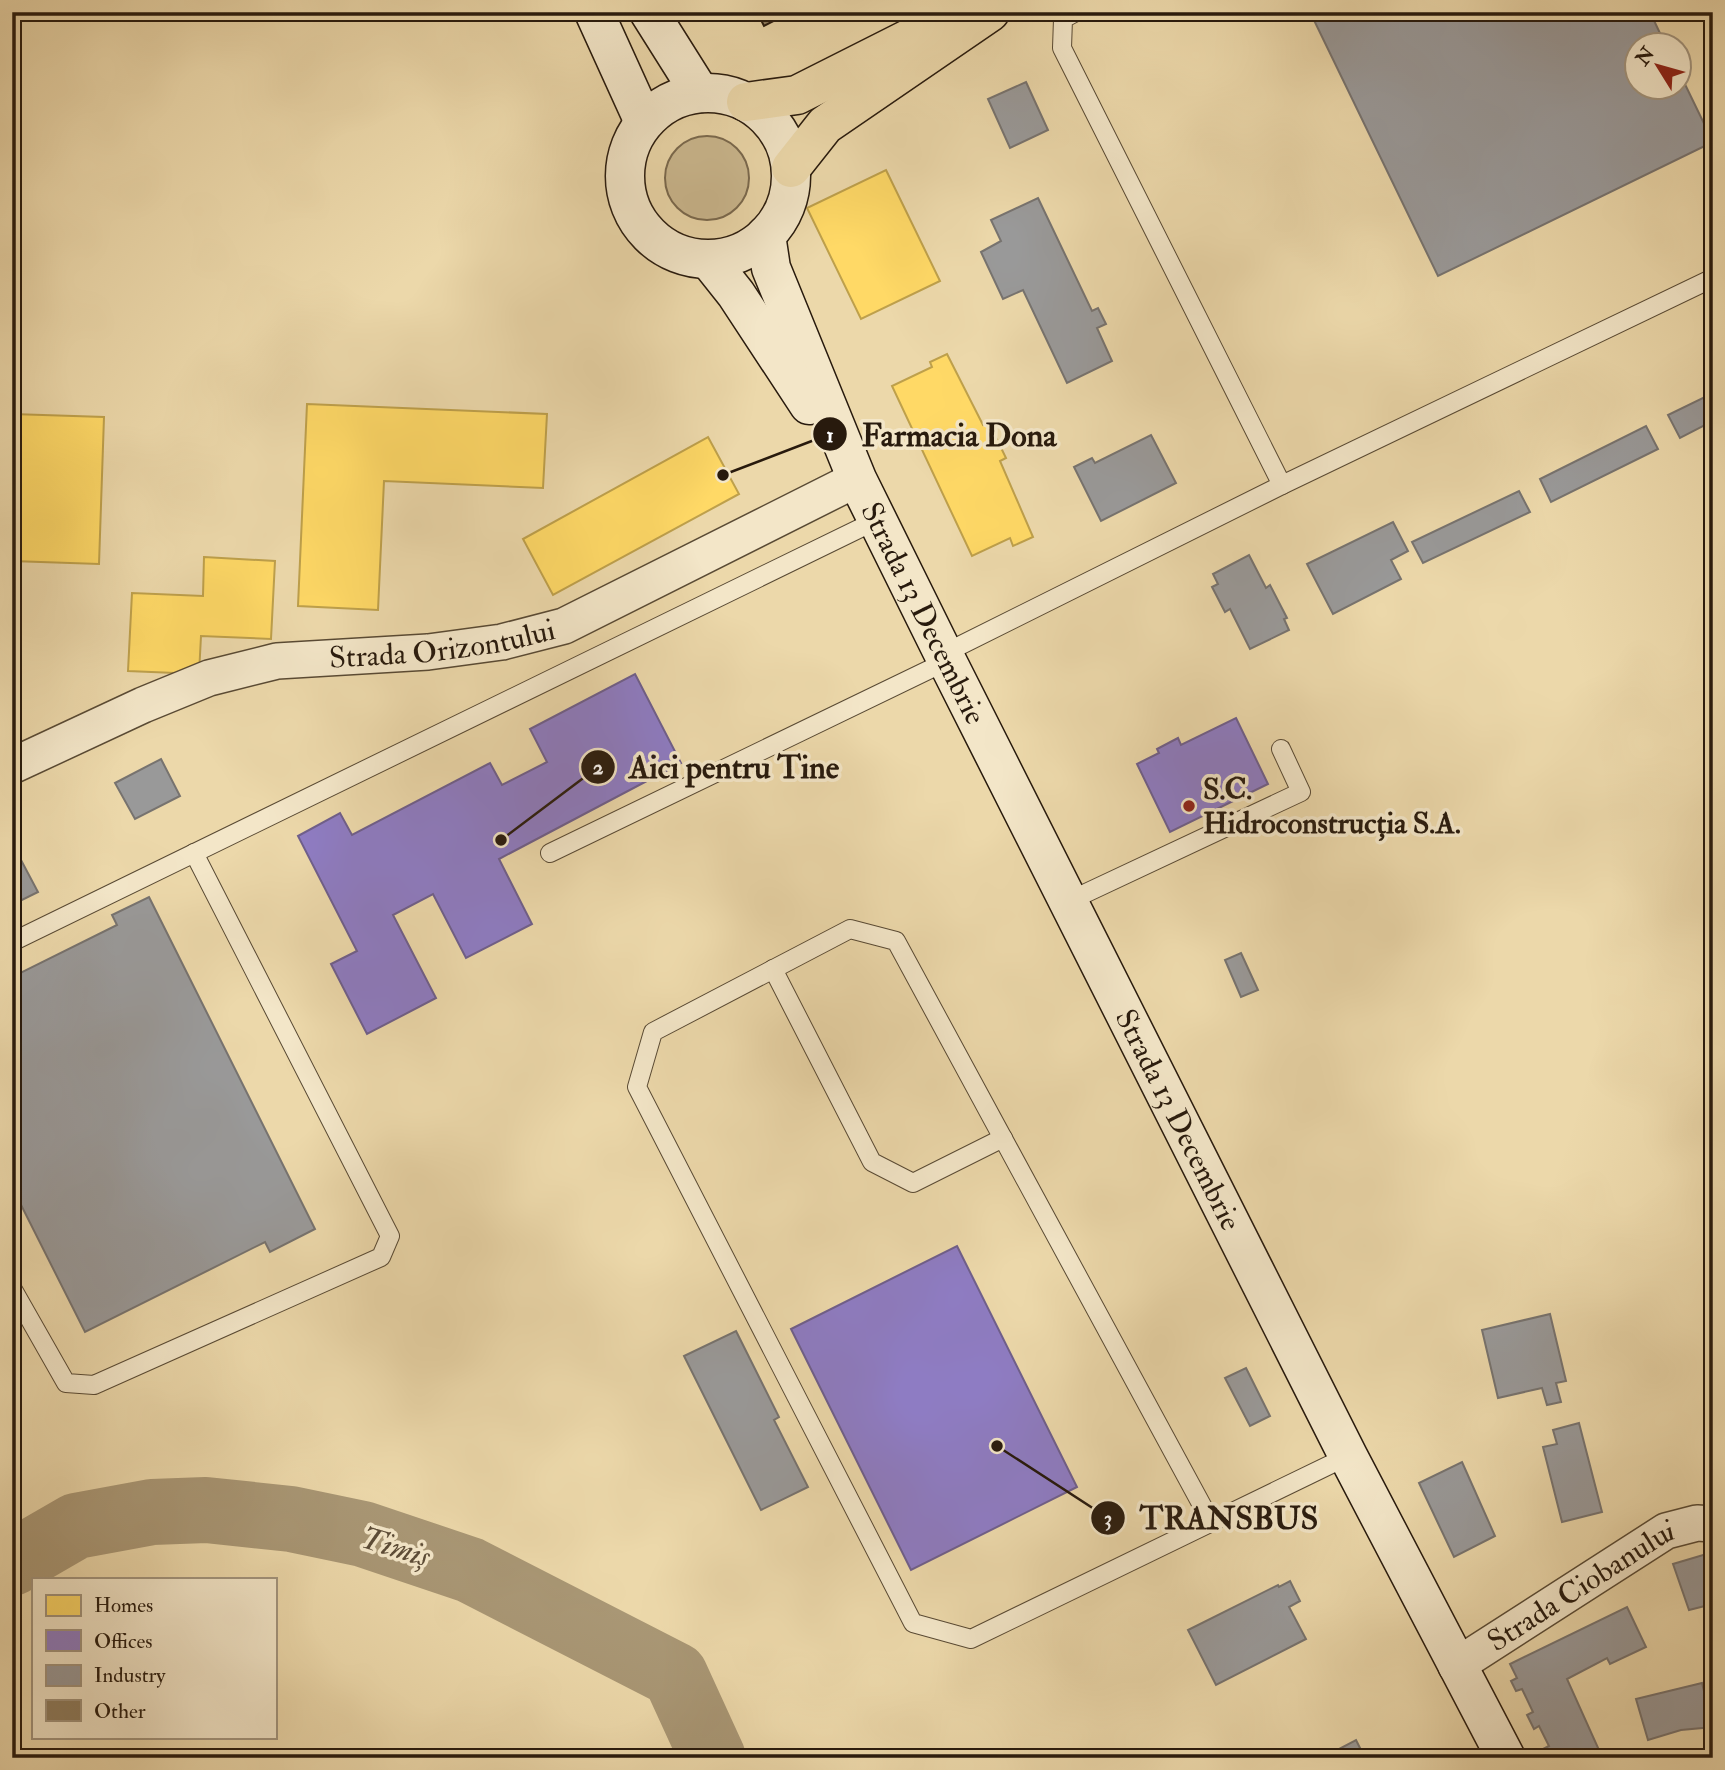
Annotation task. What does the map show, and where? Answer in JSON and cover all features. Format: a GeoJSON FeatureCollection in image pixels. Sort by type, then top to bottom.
{"type":"FeatureCollection","features":[{"type":"Feature","properties":{"kind":"highway"},"geometry":{"type":"LineString","coordinates":[[746,102],[797,95],[962,12]]}},
{"type":"Feature","properties":{"kind":"highway"},"geometry":{"type":"LineString","coordinates":[[791,168],[825,125],[990,12]]}},
{"type":"Feature","properties":{"kind":"main road"},"geometry":{"type":"LineString","coordinates":[[594,12],[643,122]]}},
{"type":"Feature","properties":{"kind":"main road"},"geometry":{"type":"LineString","coordinates":[[649,12],[699,93]]}},
{"type":"Feature","properties":{"kind":"main road"},"geometry":{"type":"LineString","coordinates":[[699,93],[723,94],[746,102],[769,118],[784,142],[791,168],[790,193],[781,216],[766,235],[740,253],[709,260],[685,257],[664,248],[645,232],[632,212],[625,190],[625,166],[631,143],[643,122],[659,108],[679,97],[699,93]]}},
{"type":"Feature","properties":{"kind":"main road","name":"Strada 13 Decembrie"},"geometry":{"type":"LineString","coordinates":[[766,235],[771,268],[857,479],[1348,1455],[1506,1758]]}},
{"type":"Feature","properties":{"kind":"main road","name":"Strada 13 Decembrie"},"geometry":{"type":"LineString","coordinates":[[709,260],[736,294],[857,479]]}},
{"type":"Feature","properties":{"kind":"street","name":"Strada Orizontului"},"geometry":{"type":"LineString","coordinates":[[12,766],[143,705],[209,678],[277,661],[428,652],[502,642],[564,626],[857,479]]}},
{"type":"Feature","properties":{"kind":"street","name":"Strada Ciobanului"},"geometry":{"type":"LineString","coordinates":[[1456,1666],[1666,1531],[1697,1523],[1713,1524]]}},
{"type":"Feature","properties":{"kind":"lane"},"geometry":{"type":"LineString","coordinates":[[1076,12],[1063,19],[1062,48],[1282,485]]}},
{"type":"Feature","properties":{"kind":"lane"},"geometry":{"type":"LineString","coordinates":[[550,853],[945,658],[1282,485],[1713,278]]}},
{"type":"Feature","properties":{"kind":"lane"},"geometry":{"type":"LineString","coordinates":[[12,942],[877,520]]}},
{"type":"Feature","properties":{"kind":"lane"},"geometry":{"type":"LineString","coordinates":[[1069,901],[1301,792],[1281,749]]}},
{"type":"Feature","properties":{"kind":"lane"},"geometry":{"type":"LineString","coordinates":[[12,1288],[66,1383],[94,1385],[381,1257],[390,1236],[194,853]]}},
{"type":"Feature","properties":{"kind":"lane"},"geometry":{"type":"LineString","coordinates":[[1212,1522],[895,941],[850,929],[653,1032],[636,1087],[913,1623],[971,1639],[1212,1522],[1348,1455]]}},
{"type":"Feature","properties":{"kind":"lane"},"geometry":{"type":"LineString","coordinates":[[773,969],[872,1162],[912,1183],[1003,1138]]}},
{"type":"Feature","properties":{"kind":"shaded area"},"geometry":{"type":"Polygon","coordinates":[[[707,136],[723,139],[737,148],[746,162],[749,178],[746,194],[737,208],[723,217],[707,220],[691,217],[677,208],[668,194],[665,178],[668,162],[677,148],[691,139],[707,136]]]}},
{"type":"Feature","properties":{"kind":"building: Homes"},"geometry":{"type":"Polygon","coordinates":[[[886,170],[940,281],[861,319],[807,208],[886,170]]]}},
{"type":"Feature","properties":{"kind":"building: Homes"},"geometry":{"type":"Polygon","coordinates":[[[947,354],[983,425],[989,423],[1006,458],[1000,461],[1033,537],[1013,546],[1010,538],[972,556],[892,386],[932,367],[930,362],[947,354]]]}},
{"type":"Feature","properties":{"kind":"building: Homes"},"geometry":{"type":"Polygon","coordinates":[[[307,404],[547,414],[543,488],[384,481],[378,610],[298,606],[307,404]]]}},
{"type":"Feature","properties":{"kind":"building: Homes"},"geometry":{"type":"Polygon","coordinates":[[[12,414],[104,417],[99,564],[12,561],[12,414]]]}},
{"type":"Feature","properties":{"kind":"building: Homes"},"geometry":{"type":"Polygon","coordinates":[[[708,437],[739,494],[553,595],[523,539],[708,437]]]}},
{"type":"Feature","properties":{"kind":"building: Homes"},"geometry":{"type":"Polygon","coordinates":[[[204,557],[275,561],[271,639],[201,636],[199,674],[128,671],[132,593],[203,596],[204,557]]]}},
{"type":"Feature","properties":{"kind":"building: Offices"},"geometry":{"type":"Polygon","coordinates":[[[635,674],[681,763],[499,859],[532,924],[466,958],[433,894],[393,915],[436,998],[367,1034],[331,964],[357,951],[298,836],[340,813],[352,835],[490,763],[502,785],[547,762],[530,729],[635,674]]]}},
{"type":"Feature","properties":{"kind":"building: Offices"},"geometry":{"type":"Polygon","coordinates":[[[1236,718],[1268,784],[1170,832],[1137,764],[1159,753],[1157,749],[1178,738],[1181,745],[1236,718]]]}},
{"type":"Feature","properties":{"kind":"building: Offices"},"geometry":{"type":"Polygon","coordinates":[[[957,1246],[1077,1487],[911,1570],[791,1329],[957,1246]]]}},
{"type":"Feature","properties":{"kind":"building: Industry"},"geometry":{"type":"Polygon","coordinates":[[[1310,12],[1650,12],[1659,32],[1624,32],[1624,102],[1694,102],[1713,142],[1438,276],[1310,12]]]}},
{"type":"Feature","properties":{"kind":"building: Industry"},"geometry":{"type":"Polygon","coordinates":[[[1026,82],[1048,130],[1010,148],[988,99],[1026,82]]]}},
{"type":"Feature","properties":{"kind":"building: Industry"},"geometry":{"type":"Polygon","coordinates":[[[1038,198],[1092,311],[1098,308],[1106,324],[1097,328],[1112,361],[1067,383],[1023,290],[1003,299],[981,252],[1001,241],[991,220],[1038,198]]]}},
{"type":"Feature","properties":{"kind":"building: Industry"},"geometry":{"type":"Polygon","coordinates":[[[1713,393],[1713,421],[1680,438],[1668,415],[1713,393]]]}},
{"type":"Feature","properties":{"kind":"building: Industry"},"geometry":{"type":"Polygon","coordinates":[[[1646,426],[1658,449],[1551,502],[1540,479],[1646,426]]]}},
{"type":"Feature","properties":{"kind":"building: Industry"},"geometry":{"type":"Polygon","coordinates":[[[1151,435],[1176,483],[1101,521],[1074,467],[1092,458],[1095,463],[1151,435]]]}},
{"type":"Feature","properties":{"kind":"building: Industry"},"geometry":{"type":"Polygon","coordinates":[[[1519,491],[1530,512],[1423,563],[1412,542],[1519,491]]]}},
{"type":"Feature","properties":{"kind":"building: Industry"},"geometry":{"type":"Polygon","coordinates":[[[1393,522],[1408,551],[1391,560],[1401,579],[1333,614],[1307,564],[1393,522]]]}},
{"type":"Feature","properties":{"kind":"building: Industry"},"geometry":{"type":"Polygon","coordinates":[[[1249,555],[1266,588],[1270,585],[1287,618],[1284,619],[1289,630],[1250,649],[1230,609],[1225,612],[1212,587],[1218,584],[1213,574],[1249,555]]]}},
{"type":"Feature","properties":{"kind":"building: Industry"},"geometry":{"type":"Polygon","coordinates":[[[161,759],[180,796],[135,819],[115,783],[161,759]]]}},
{"type":"Feature","properties":{"kind":"building: Industry"},"geometry":{"type":"Polygon","coordinates":[[[21,860],[38,892],[12,905],[12,865],[21,860]]]}},
{"type":"Feature","properties":{"kind":"building: Industry"},"geometry":{"type":"Polygon","coordinates":[[[149,897],[315,1229],[270,1252],[265,1242],[85,1332],[12,1187],[12,977],[117,925],[112,915],[149,897]]]}},
{"type":"Feature","properties":{"kind":"building: Industry"},"geometry":{"type":"Polygon","coordinates":[[[1241,953],[1258,990],[1241,997],[1225,960],[1241,953]]]}},
{"type":"Feature","properties":{"kind":"building: Industry"},"geometry":{"type":"Polygon","coordinates":[[[1550,1314],[1566,1381],[1556,1383],[1561,1402],[1547,1405],[1542,1388],[1498,1398],[1482,1330],[1550,1314]]]}},
{"type":"Feature","properties":{"kind":"building: Industry"},"geometry":{"type":"Polygon","coordinates":[[[736,1331],[779,1417],[774,1420],[808,1487],[761,1510],[684,1356],[736,1331]]]}},
{"type":"Feature","properties":{"kind":"building: Industry"},"geometry":{"type":"Polygon","coordinates":[[[1246,1368],[1270,1416],[1250,1426],[1225,1378],[1246,1368]]]}},
{"type":"Feature","properties":{"kind":"building: Industry"},"geometry":{"type":"Polygon","coordinates":[[[1579,1423],[1602,1512],[1562,1522],[1543,1447],[1557,1444],[1553,1430],[1579,1423]]]}},
{"type":"Feature","properties":{"kind":"building: Industry"},"geometry":{"type":"Polygon","coordinates":[[[1462,1462],[1495,1536],[1454,1557],[1419,1483],[1462,1462]]]}},
{"type":"Feature","properties":{"kind":"building: Industry"},"geometry":{"type":"Polygon","coordinates":[[[1713,1552],[1713,1604],[1689,1610],[1673,1564],[1713,1552]]]}},
{"type":"Feature","properties":{"kind":"building: Industry"},"geometry":{"type":"Polygon","coordinates":[[[1290,1581],[1300,1601],[1289,1607],[1306,1639],[1216,1685],[1188,1630],[1290,1581]]]}},
{"type":"Feature","properties":{"kind":"building: Industry"},"geometry":{"type":"Polygon","coordinates":[[[1627,1607],[1646,1647],[1610,1664],[1607,1658],[1567,1679],[1599,1750],[1582,1758],[1547,1758],[1543,1749],[1549,1746],[1539,1726],[1534,1729],[1527,1715],[1533,1712],[1522,1689],[1516,1691],[1511,1681],[1517,1678],[1510,1664],[1627,1607]]]}},
{"type":"Feature","properties":{"kind":"building: Industry"},"geometry":{"type":"Polygon","coordinates":[[[1702,1683],[1704,1691],[1713,1689],[1713,1727],[1681,1730],[1648,1740],[1636,1699],[1702,1683]]]}},
{"type":"Feature","properties":{"kind":"building: Industry"},"geometry":{"type":"Polygon","coordinates":[[[1356,1740],[1365,1758],[1322,1758],[1356,1740]]]}},
{"type":"Feature","properties":{"kind":"building: Industry"},"geometry":{"type":"Polygon","coordinates":[[[1713,1750],[1713,1758],[1690,1758],[1713,1750]]]}},
{"type":"Feature","properties":{"kind":"building: Other"},"geometry":{"type":"Polygon","coordinates":[[[757,12],[791,12],[764,26],[757,12]]]}},
{"type":"Feature","properties":{"kind":"waterway","name":"Timiș"},"geometry":{"type":"LineString","coordinates":[[12,1563],[76,1526],[152,1512],[206,1510],[291,1519],[363,1534],[470,1570],[675,1675],[713,1758]]}},
{"type":"Feature","properties":{"kind":"place","name":"Farmacia Dona"},"geometry":{"type":"Point","coordinates":[723,475]}},
{"type":"Feature","properties":{"kind":"place","name":"S.C. Hidroconstrucția S.A."},"geometry":{"type":"Point","coordinates":[1189,806]}},
{"type":"Feature","properties":{"kind":"place","name":"Aici pentru Tine"},"geometry":{"type":"Point","coordinates":[501,840]}},
{"type":"Feature","properties":{"kind":"place","name":"TRANSBUS"},"geometry":{"type":"Point","coordinates":[997,1446]}}]}
